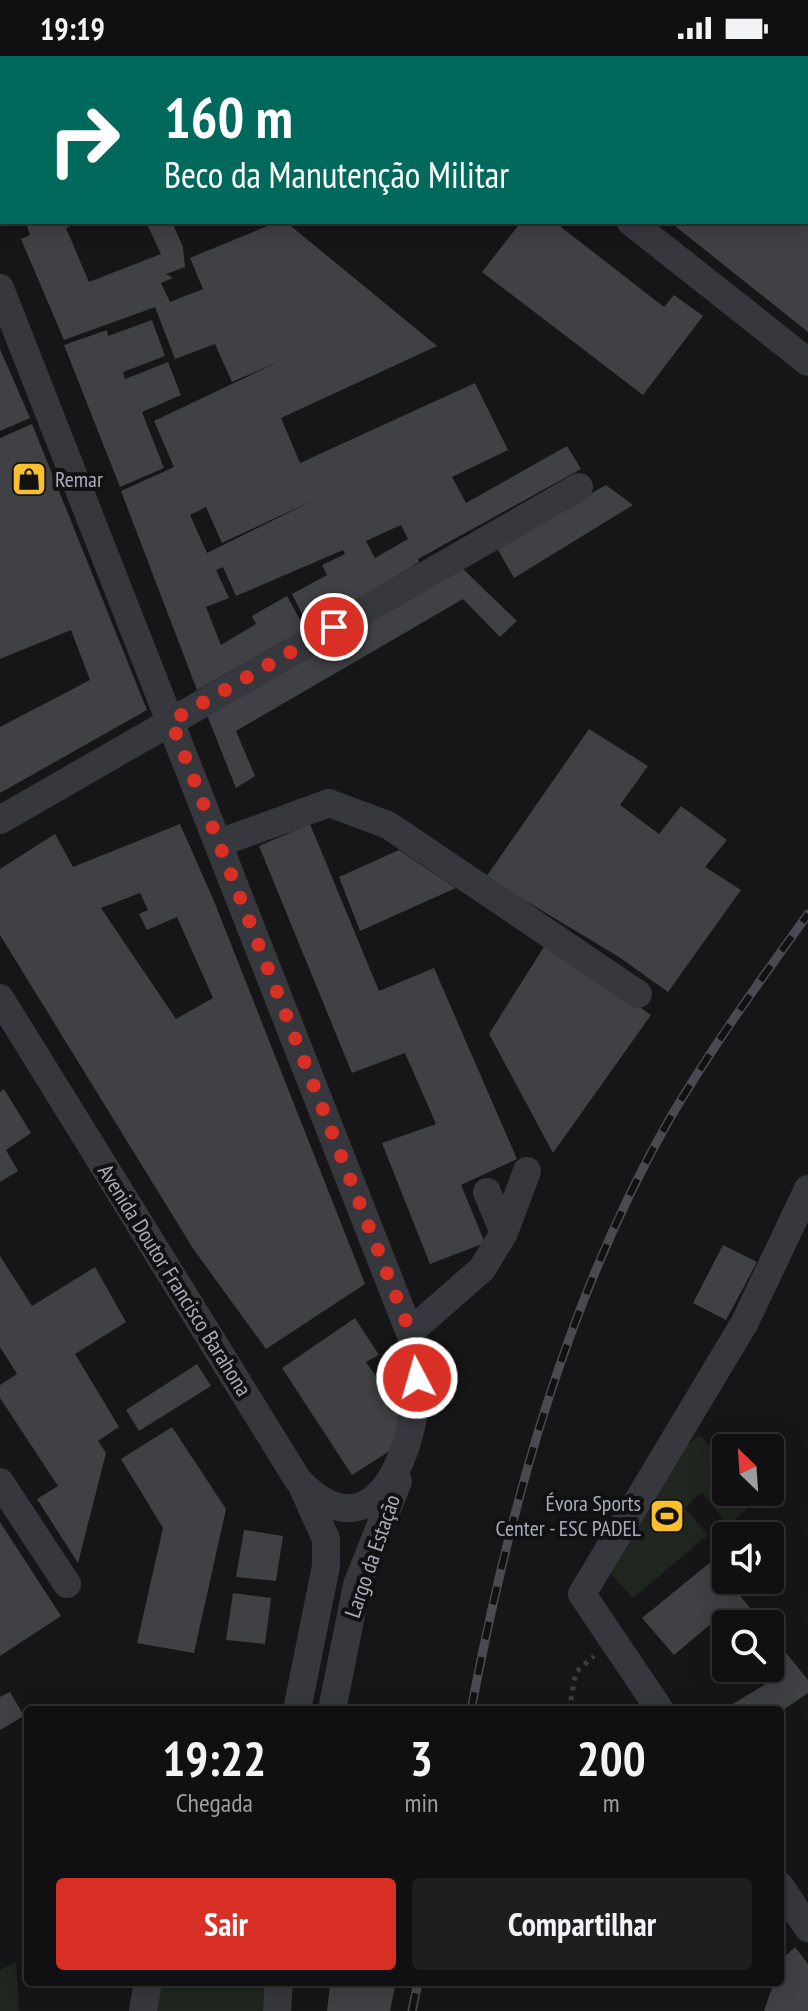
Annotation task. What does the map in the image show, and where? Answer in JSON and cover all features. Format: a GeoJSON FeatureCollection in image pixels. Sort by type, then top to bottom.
{"type":"FeatureCollection","features":[{"type":"Feature","properties":{"kind":"street"},"geometry":{"type":"LineString","coordinates":[[634,224],[808,362]]}},
{"type":"Feature","properties":{"kind":"street"},"geometry":{"type":"LineString","coordinates":[[0,288],[410,1332],[418,1363],[407,1449]]}},
{"type":"Feature","properties":{"kind":"street"},"geometry":{"type":"LineString","coordinates":[[0,820],[579,487]]}},
{"type":"Feature","properties":{"kind":"street"},"geometry":{"type":"LineString","coordinates":[[219,843],[329,803],[388,825],[638,994]]}},
{"type":"Feature","properties":{"kind":"street","name":"Avenida Doutor Francisco Barahona"},"geometry":{"type":"LineString","coordinates":[[0,998],[298,1480],[318,1501],[341,1508],[363,1505],[382,1493],[397,1472],[407,1449]]}},
{"type":"Feature","properties":{"kind":"street"},"geometry":{"type":"LineString","coordinates":[[410,1332],[482,1269],[504,1233],[527,1171]]}},
{"type":"Feature","properties":{"kind":"street"},"geometry":{"type":"LineString","coordinates":[[657,1706],[582,1594],[745,1322],[808,1189]]}},
{"type":"Feature","properties":{"kind":"street"},"geometry":{"type":"LineString","coordinates":[[487,1192],[504,1233]]}},
{"type":"Feature","properties":{"kind":"street","name":"Largo da Estação"},"geometry":{"type":"LineString","coordinates":[[333,1706],[357,1585],[399,1479],[407,1449]]}},
{"type":"Feature","properties":{"kind":"street","name":"Largo da Estação"},"geometry":{"type":"LineString","coordinates":[[298,1480],[326,1539],[326,1566],[298,1706]]}},
{"type":"Feature","properties":{"kind":"street"},"geometry":{"type":"LineString","coordinates":[[0,1482],[67,1584]]}},
{"type":"Feature","properties":{"kind":"street"},"geometry":{"type":"LineString","coordinates":[[784,1892],[808,1928]]}},
{"type":"Feature","properties":{"kind":"street"},"geometry":{"type":"LineString","coordinates":[[143,2011],[147,1986]]}},
{"type":"Feature","properties":{"kind":"street"},"geometry":{"type":"LineString","coordinates":[[277,2011],[279,1986]]}},
{"type":"Feature","properties":{"kind":"path"},"geometry":{"type":"LineString","coordinates":[[570,1706],[576,1672],[612,1639]]}},
{"type":"Feature","properties":{"kind":"shaded area","name":"Évora Sports Center - ESC PADEL"},"geometry":{"type":"Polygon","coordinates":[[[700,1435],[712,1449],[712,1505],[702,1492],[685,1508],[708,1535],[633,1598],[607,1570],[687,1445],[700,1435]]]}},
{"type":"Feature","properties":{"kind":"shaded area","name":"Évora Sports Center - ESC PADEL"},"geometry":{"type":"Polygon","coordinates":[[[713,1506],[750,1506],[732,1522],[726,1522],[713,1506]]]}},
{"type":"Feature","properties":{"kind":"shaded area"},"geometry":{"type":"Polygon","coordinates":[[[16,1962],[19,2011],[0,2011],[0,1970],[16,1962]]]}},
{"type":"Feature","properties":{"kind":"shaded area"},"geometry":{"type":"Polygon","coordinates":[[[158,1986],[269,1986],[268,2011],[153,2011],[158,1986]]]}},
{"type":"Feature","properties":{"kind":"building"},"geometry":{"type":"Polygon","coordinates":[[[27,224],[76,224],[66,228],[89,282],[161,254],[147,224],[173,224],[183,247],[185,267],[166,274],[173,278],[161,283],[170,302],[203,289],[190,258],[272,224],[288,224],[437,346],[281,418],[300,463],[475,383],[508,450],[452,477],[466,503],[567,446],[581,469],[418,559],[419,562],[387,582],[308,626],[292,594],[327,575],[322,565],[345,554],[343,550],[236,596],[223,567],[216,570],[229,598],[206,607],[221,645],[256,624],[252,616],[287,596],[305,629],[197,690],[121,491],[174,467],[154,421],[280,361],[232,382],[215,344],[175,359],[155,307],[64,340],[21,239],[30,235],[27,224]],[[314,500],[222,543],[206,507],[190,515],[207,553],[314,500]],[[401,525],[366,541],[375,558],[408,539],[401,525]]]}},
{"type":"Feature","properties":{"kind":"building"},"geometry":{"type":"Polygon","coordinates":[[[519,224],[563,224],[561,227],[664,307],[674,295],[703,316],[643,395],[482,272],[519,224]]]}},
{"type":"Feature","properties":{"kind":"building"},"geometry":{"type":"Polygon","coordinates":[[[673,224],[808,224],[808,332],[673,224]]]}},
{"type":"Feature","properties":{"kind":"building"},"geometry":{"type":"Polygon","coordinates":[[[152,320],[165,356],[123,372],[125,379],[168,362],[181,395],[142,412],[164,468],[120,487],[64,345],[107,330],[108,336],[152,320]]]}},
{"type":"Feature","properties":{"kind":"building"},"geometry":{"type":"Polygon","coordinates":[[[0,349],[30,418],[0,431],[0,349]]]}},
{"type":"Feature","properties":{"kind":"building"},"geometry":{"type":"Polygon","coordinates":[[[32,424],[147,710],[0,793],[0,727],[90,680],[71,630],[0,659],[0,438],[32,424]]]}},
{"type":"Feature","properties":{"kind":"building"},"geometry":{"type":"Polygon","coordinates":[[[606,485],[633,505],[514,578],[497,548],[606,485]]]}},
{"type":"Feature","properties":{"kind":"building"},"geometry":{"type":"Polygon","coordinates":[[[463,569],[517,621],[500,637],[463,599],[236,731],[255,776],[236,788],[207,715],[463,569]]]}},
{"type":"Feature","properties":{"kind":"building"},"geometry":{"type":"Polygon","coordinates":[[[589,729],[648,766],[620,805],[659,834],[681,806],[727,840],[705,867],[741,890],[668,992],[619,957],[486,877],[589,729]]]}},
{"type":"Feature","properties":{"kind":"building"},"geometry":{"type":"Polygon","coordinates":[[[180,824],[214,901],[365,1284],[266,1349],[194,1250],[0,935],[0,869],[55,834],[73,867],[180,824]],[[140,893],[101,908],[176,1019],[213,998],[177,917],[147,930],[139,914],[148,910],[140,893]]]}},
{"type":"Feature","properties":{"kind":"building"},"geometry":{"type":"Polygon","coordinates":[[[310,824],[379,991],[434,968],[517,1159],[461,1185],[485,1243],[430,1264],[382,1143],[436,1124],[405,1053],[352,1073],[259,846],[310,824]]]}},
{"type":"Feature","properties":{"kind":"building"},"geometry":{"type":"Polygon","coordinates":[[[399,850],[456,888],[360,931],[339,877],[399,850]]]}},
{"type":"Feature","properties":{"kind":"building"},"geometry":{"type":"Polygon","coordinates":[[[547,942],[651,1015],[553,1153],[489,1034],[547,942]]]}},
{"type":"Feature","properties":{"kind":"building"},"geometry":{"type":"Polygon","coordinates":[[[4,1089],[31,1133],[6,1150],[18,1171],[0,1182],[0,1092],[4,1089]]]}},
{"type":"Feature","properties":{"kind":"building"},"geometry":{"type":"Polygon","coordinates":[[[723,1245],[757,1262],[726,1320],[693,1303],[723,1245]]]}},
{"type":"Feature","properties":{"kind":"building"},"geometry":{"type":"Polygon","coordinates":[[[0,1256],[32,1306],[95,1267],[126,1322],[75,1354],[119,1427],[98,1441],[106,1453],[78,1563],[37,1499],[58,1486],[0,1398],[0,1385],[17,1374],[0,1347],[0,1256]]]}},
{"type":"Feature","properties":{"kind":"building"},"geometry":{"type":"Polygon","coordinates":[[[355,1318],[379,1355],[366,1362],[399,1410],[396,1447],[352,1475],[282,1368],[355,1318]]]}},
{"type":"Feature","properties":{"kind":"building"},"geometry":{"type":"Polygon","coordinates":[[[197,1364],[211,1386],[139,1431],[126,1410],[197,1364]]]}},
{"type":"Feature","properties":{"kind":"building"},"geometry":{"type":"Polygon","coordinates":[[[172,1427],[226,1509],[194,1653],[137,1643],[163,1528],[121,1459],[172,1427]]]}},
{"type":"Feature","properties":{"kind":"building"},"geometry":{"type":"Polygon","coordinates":[[[0,1522],[61,1616],[0,1656],[0,1522]]]}},
{"type":"Feature","properties":{"kind":"building"},"geometry":{"type":"Polygon","coordinates":[[[244,1530],[283,1536],[276,1581],[236,1577],[244,1530]]]}},
{"type":"Feature","properties":{"kind":"building"},"geometry":{"type":"Polygon","coordinates":[[[712,1561],[712,1594],[739,1594],[752,1610],[712,1610],[712,1623],[674,1655],[642,1618],[712,1561]]]}},
{"type":"Feature","properties":{"kind":"building"},"geometry":{"type":"Polygon","coordinates":[[[233,1593],[271,1598],[265,1644],[226,1640],[233,1593]]]}},
{"type":"Feature","properties":{"kind":"building"},"geometry":{"type":"Polygon","coordinates":[[[784,1650],[808,1680],[808,1693],[784,1709],[784,1706],[730,1706],[769,1682],[784,1682],[784,1650]]]}},
{"type":"Feature","properties":{"kind":"building"},"geometry":{"type":"Polygon","coordinates":[[[10,1692],[24,1716],[0,1730],[0,1697],[10,1692]]]}},
{"type":"Feature","properties":{"kind":"building"},"geometry":{"type":"Polygon","coordinates":[[[795,1947],[808,1964],[808,2011],[764,2011],[773,1986],[784,1986],[784,1957],[795,1947]]]}},
{"type":"Feature","properties":{"kind":"building"},"geometry":{"type":"Polygon","coordinates":[[[330,1986],[395,1986],[390,2011],[327,2011],[330,1986]]]}},
{"type":"Feature","properties":{"kind":"railway"},"geometry":{"type":"LineString","coordinates":[[472,1706],[486,1634],[524,1482],[571,1333],[600,1260],[633,1189],[685,1093],[808,914]]}},
{"type":"Feature","properties":{"kind":"railway"},"geometry":{"type":"LineString","coordinates":[[412,2011],[417,1986]]}},
{"type":"Feature","properties":{"kind":"place","name":"Remar"},"geometry":{"type":"Point","coordinates":[29,479]}},
{"type":"Feature","properties":{"kind":"place","name":"Évora Sports Center - ESC PADEL"},"geometry":{"type":"Point","coordinates":[667,1516]}},
{"type":"Feature","properties":{"kind":"route"},"geometry":{"type":"LineString","coordinates":[[334,627],[171,721],[410,1332],[418,1363],[417,1378]]}}]}
